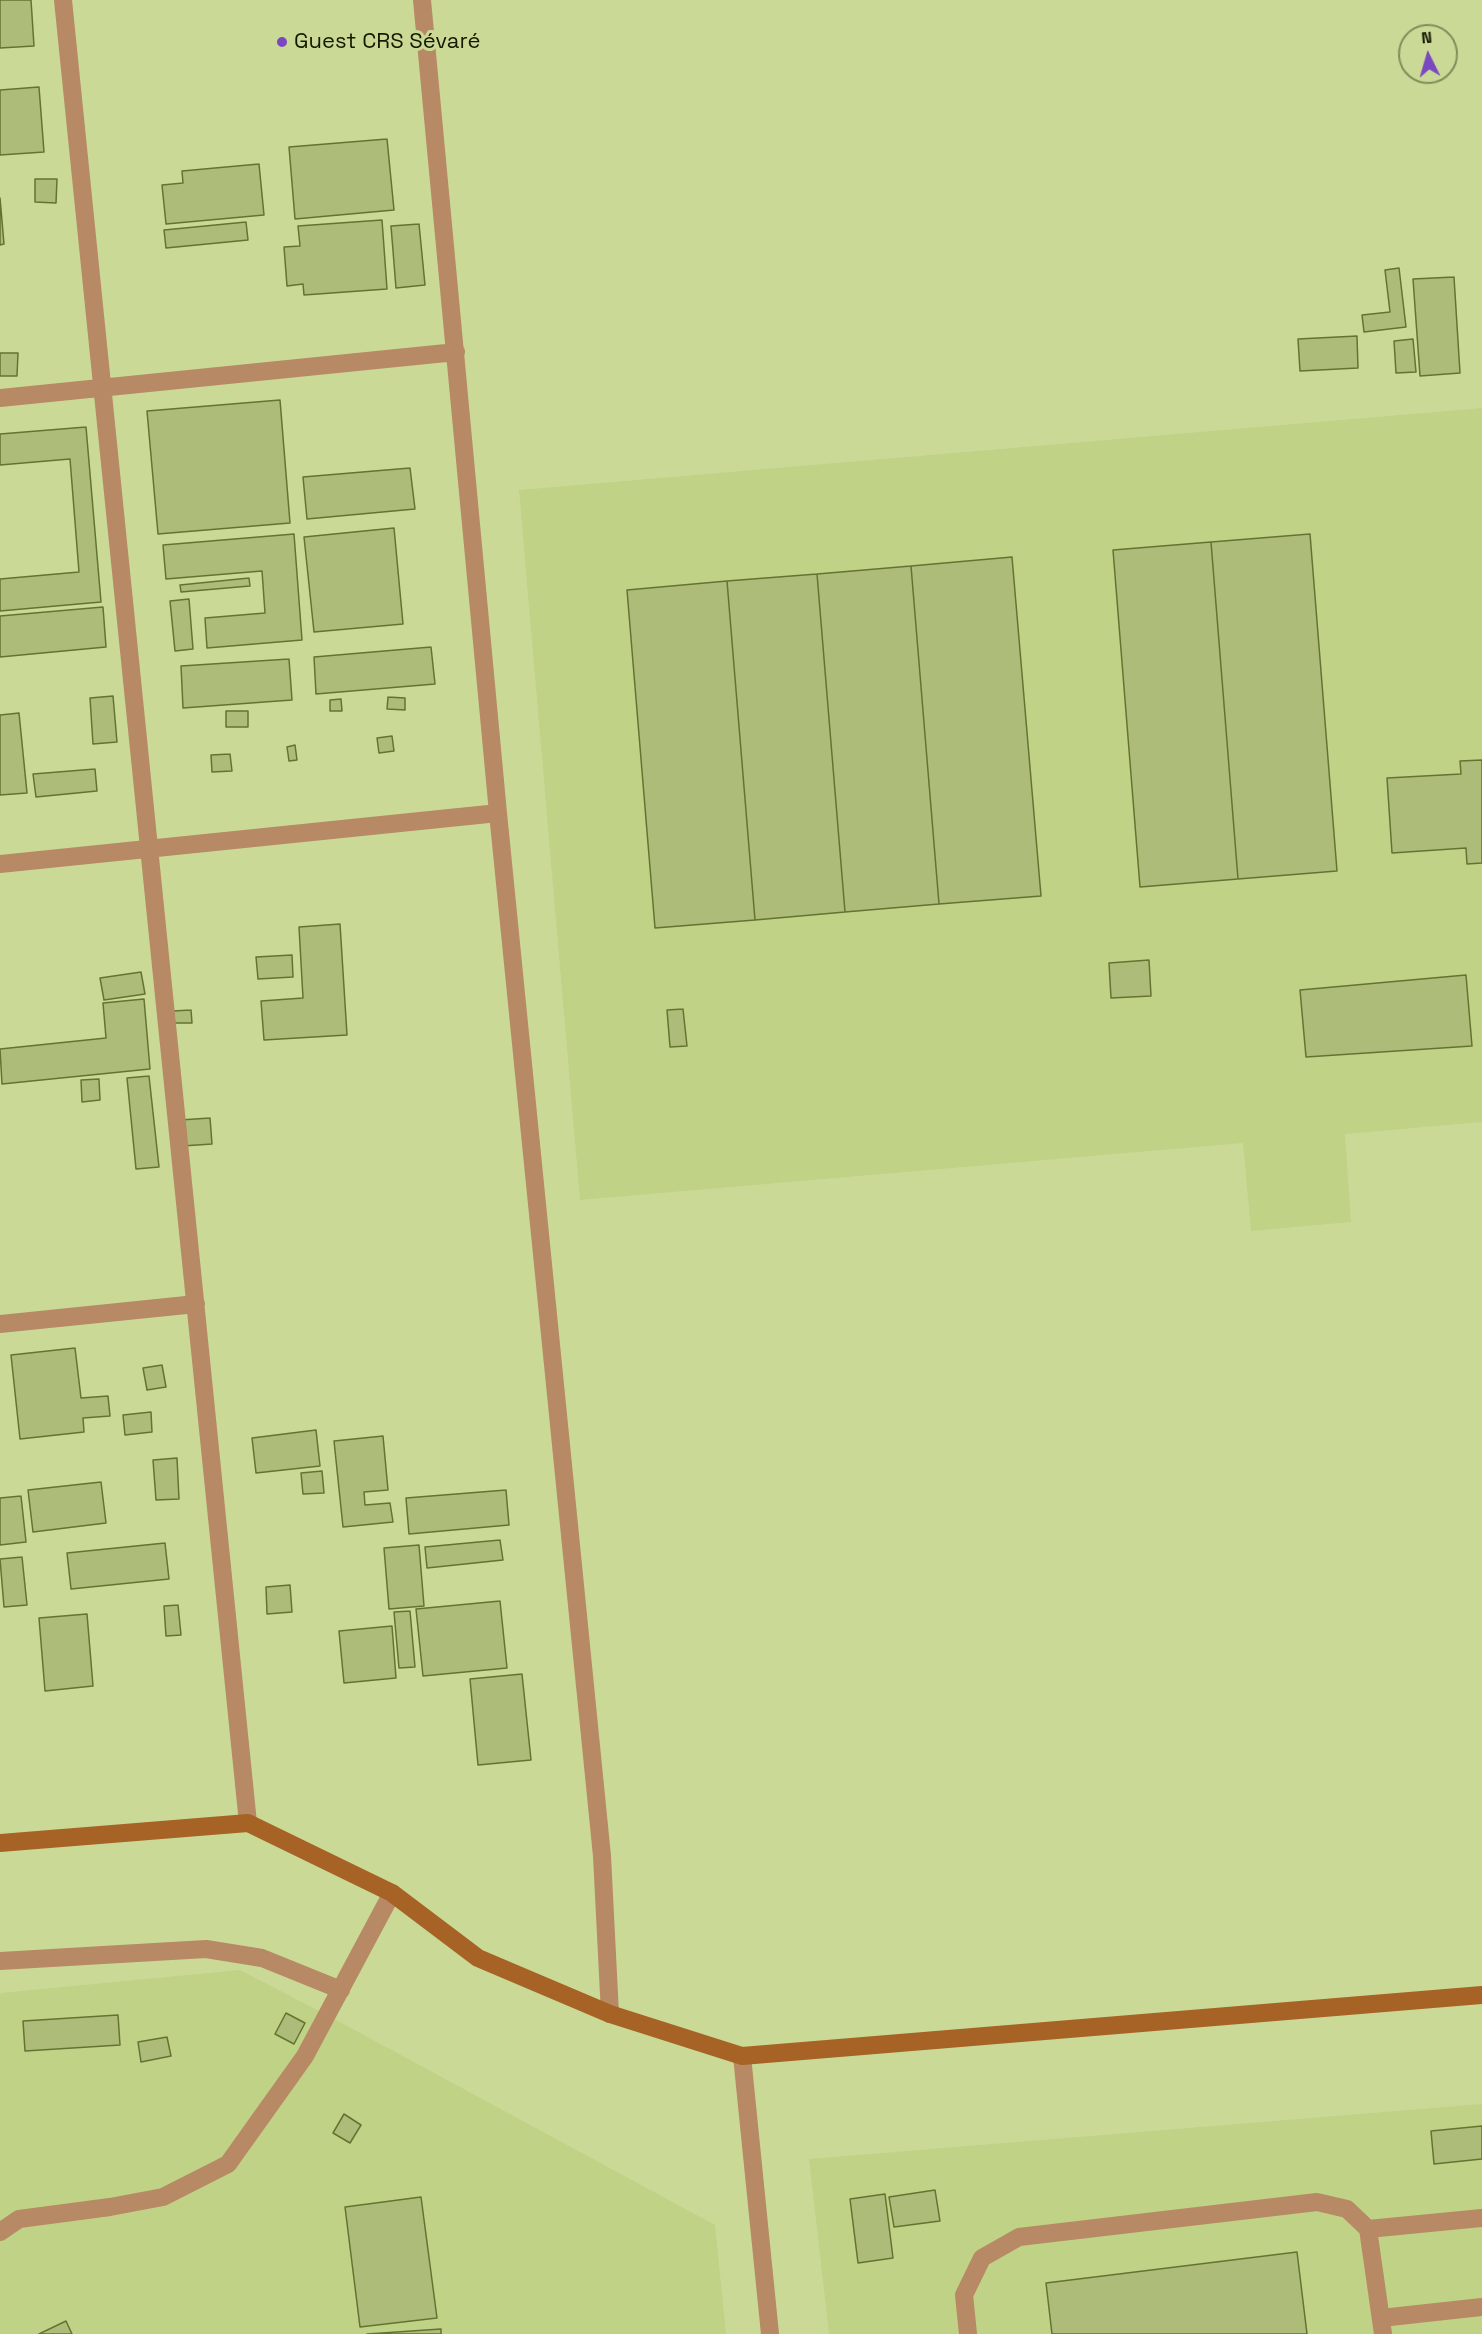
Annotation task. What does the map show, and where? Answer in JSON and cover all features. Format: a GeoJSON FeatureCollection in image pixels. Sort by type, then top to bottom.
{"type":"FeatureCollection","features":[{"type":"Feature","properties":{"kind":"street"},"geometry":{"type":"LineString","coordinates":[[63,0],[248,1823]]}},
{"type":"Feature","properties":{"kind":"street"},"geometry":{"type":"LineString","coordinates":[[422,0],[498,813],[602,1856],[610,2014]]}},
{"type":"Feature","properties":{"kind":"street"},"geometry":{"type":"LineString","coordinates":[[0,398],[456,352]]}},
{"type":"Feature","properties":{"kind":"street"},"geometry":{"type":"LineString","coordinates":[[0,864],[498,813]]}},
{"type":"Feature","properties":{"kind":"street"},"geometry":{"type":"LineString","coordinates":[[0,1324],[196,1304]]}},
{"type":"Feature","properties":{"kind":"street"},"geometry":{"type":"LineString","coordinates":[[0,1844],[248,1823],[392,1893],[478,1958],[610,2014],[742,2056],[1482,1995]]}},
{"type":"Feature","properties":{"kind":"street"},"geometry":{"type":"LineString","coordinates":[[0,2232],[19,2219],[110,2207],[162,2197],[228,2164],[305,2056],[392,1893]]}},
{"type":"Feature","properties":{"kind":"street"},"geometry":{"type":"LineString","coordinates":[[0,1961],[206,1949],[262,1958],[341,1990]]}},
{"type":"Feature","properties":{"kind":"street"},"geometry":{"type":"LineString","coordinates":[[742,2056],[770,2334]]}},
{"type":"Feature","properties":{"kind":"street"},"geometry":{"type":"LineString","coordinates":[[968,2334],[964,2295],[982,2258],[1019,2237],[1317,2202],[1347,2209],[1368,2229],[1382,2326],[1482,2307]]}},
{"type":"Feature","properties":{"kind":"street"},"geometry":{"type":"LineString","coordinates":[[1368,2229],[1482,2218]]}},
{"type":"Feature","properties":{"kind":"shaded area"},"geometry":{"type":"Polygon","coordinates":[[[1482,408],[1482,1122],[1345,1134],[1351,1222],[1251,1231],[1243,1143],[580,1200],[519,490],[1482,408]]]}},
{"type":"Feature","properties":{"kind":"shaded area"},"geometry":{"type":"Polygon","coordinates":[[[240,1970],[715,2225],[726,2334],[0,2334],[0,1993],[240,1970]]]}},
{"type":"Feature","properties":{"kind":"shaded area"},"geometry":{"type":"Polygon","coordinates":[[[1482,2104],[1482,2334],[829,2334],[809,2159],[1482,2104]]]}},
{"type":"Feature","properties":{"kind":"building"},"geometry":{"type":"Polygon","coordinates":[[[0,0],[31,0],[34,46],[0,48],[0,0]]]}},
{"type":"Feature","properties":{"kind":"building"},"geometry":{"type":"Polygon","coordinates":[[[39,87],[44,152],[0,155],[0,90],[39,87]]]}},
{"type":"Feature","properties":{"kind":"building"},"geometry":{"type":"Polygon","coordinates":[[[387,139],[394,210],[295,219],[289,147],[387,139]]]}},
{"type":"Feature","properties":{"kind":"building"},"geometry":{"type":"Polygon","coordinates":[[[259,164],[264,215],[166,224],[162,185],[183,183],[182,171],[259,164]]]}},
{"type":"Feature","properties":{"kind":"building"},"geometry":{"type":"Polygon","coordinates":[[[35,179],[57,179],[56,203],[35,202],[35,179]]]}},
{"type":"Feature","properties":{"kind":"building"},"geometry":{"type":"Polygon","coordinates":[[[0,198],[4,244],[0,245],[0,198]]]}},
{"type":"Feature","properties":{"kind":"building"},"geometry":{"type":"Polygon","coordinates":[[[382,220],[387,289],[304,295],[303,284],[287,286],[284,247],[300,246],[298,226],[382,220]]]}},
{"type":"Feature","properties":{"kind":"building"},"geometry":{"type":"Polygon","coordinates":[[[246,222],[248,240],[166,248],[164,230],[246,222]]]}},
{"type":"Feature","properties":{"kind":"building"},"geometry":{"type":"Polygon","coordinates":[[[419,224],[425,285],[396,288],[391,226],[419,224]]]}},
{"type":"Feature","properties":{"kind":"building"},"geometry":{"type":"Polygon","coordinates":[[[1399,268],[1406,327],[1364,332],[1362,315],[1390,312],[1385,270],[1399,268]]]}},
{"type":"Feature","properties":{"kind":"building"},"geometry":{"type":"Polygon","coordinates":[[[1454,277],[1460,373],[1420,376],[1413,279],[1454,277]]]}},
{"type":"Feature","properties":{"kind":"building"},"geometry":{"type":"Polygon","coordinates":[[[1357,336],[1358,368],[1300,371],[1298,339],[1357,336]]]}},
{"type":"Feature","properties":{"kind":"building"},"geometry":{"type":"Polygon","coordinates":[[[1413,339],[1416,372],[1396,373],[1394,341],[1413,339]]]}},
{"type":"Feature","properties":{"kind":"building"},"geometry":{"type":"Polygon","coordinates":[[[0,353],[18,353],[17,376],[0,376],[0,353]]]}},
{"type":"Feature","properties":{"kind":"building"},"geometry":{"type":"Polygon","coordinates":[[[280,400],[290,523],[158,534],[147,411],[280,400]]]}},
{"type":"Feature","properties":{"kind":"building"},"geometry":{"type":"Polygon","coordinates":[[[86,427],[101,602],[0,611],[0,579],[79,572],[70,459],[0,465],[0,434],[86,427]]]}},
{"type":"Feature","properties":{"kind":"building"},"geometry":{"type":"Polygon","coordinates":[[[410,468],[415,509],[307,519],[303,477],[410,468]]]}},
{"type":"Feature","properties":{"kind":"building"},"geometry":{"type":"Polygon","coordinates":[[[394,528],[403,624],[314,632],[304,537],[394,528]]]}},
{"type":"Feature","properties":{"kind":"building"},"geometry":{"type":"Polygon","coordinates":[[[294,534],[302,640],[207,648],[205,618],[265,613],[262,571],[166,579],[163,545],[294,534]]]}},
{"type":"Feature","properties":{"kind":"building"},"geometry":{"type":"Polygon","coordinates":[[[1310,534],[1337,871],[1238,879],[1211,542],[1310,534]]]}},
{"type":"Feature","properties":{"kind":"building"},"geometry":{"type":"Polygon","coordinates":[[[1211,542],[1238,879],[1140,887],[1113,550],[1211,542]]]}},
{"type":"Feature","properties":{"kind":"building"},"geometry":{"type":"Polygon","coordinates":[[[1012,557],[1041,896],[939,904],[911,566],[1012,557]]]}},
{"type":"Feature","properties":{"kind":"building"},"geometry":{"type":"Polygon","coordinates":[[[911,566],[939,904],[845,912],[817,574],[911,566]]]}},
{"type":"Feature","properties":{"kind":"building"},"geometry":{"type":"Polygon","coordinates":[[[817,574],[845,912],[755,920],[727,581],[817,574]]]}},
{"type":"Feature","properties":{"kind":"building"},"geometry":{"type":"Polygon","coordinates":[[[249,578],[250,586],[181,592],[180,585],[249,578]]]}},
{"type":"Feature","properties":{"kind":"building"},"geometry":{"type":"Polygon","coordinates":[[[727,581],[755,920],[655,928],[627,590],[727,581]]]}},
{"type":"Feature","properties":{"kind":"building"},"geometry":{"type":"Polygon","coordinates":[[[189,599],[193,649],[175,651],[170,601],[189,599]]]}},
{"type":"Feature","properties":{"kind":"building"},"geometry":{"type":"Polygon","coordinates":[[[103,607],[106,647],[0,657],[0,616],[103,607]]]}},
{"type":"Feature","properties":{"kind":"building"},"geometry":{"type":"Polygon","coordinates":[[[431,647],[435,684],[316,694],[314,657],[431,647]]]}},
{"type":"Feature","properties":{"kind":"building"},"geometry":{"type":"Polygon","coordinates":[[[289,659],[292,700],[183,708],[181,666],[289,659]]]}},
{"type":"Feature","properties":{"kind":"building"},"geometry":{"type":"Polygon","coordinates":[[[113,696],[117,742],[93,744],[90,698],[113,696]]]}},
{"type":"Feature","properties":{"kind":"building"},"geometry":{"type":"Polygon","coordinates":[[[388,697],[405,698],[405,710],[387,709],[388,697]]]}},
{"type":"Feature","properties":{"kind":"building"},"geometry":{"type":"Polygon","coordinates":[[[341,699],[342,711],[330,711],[330,700],[341,699]]]}},
{"type":"Feature","properties":{"kind":"building"},"geometry":{"type":"Polygon","coordinates":[[[226,711],[248,711],[248,727],[226,727],[226,711]]]}},
{"type":"Feature","properties":{"kind":"building"},"geometry":{"type":"Polygon","coordinates":[[[19,713],[27,793],[0,795],[0,715],[19,713]]]}},
{"type":"Feature","properties":{"kind":"building"},"geometry":{"type":"Polygon","coordinates":[[[392,736],[394,751],[379,753],[377,738],[392,736]]]}},
{"type":"Feature","properties":{"kind":"building"},"geometry":{"type":"Polygon","coordinates":[[[295,745],[297,760],[289,761],[287,747],[295,745]]]}},
{"type":"Feature","properties":{"kind":"building"},"geometry":{"type":"Polygon","coordinates":[[[230,754],[232,771],[212,772],[211,755],[230,754]]]}},
{"type":"Feature","properties":{"kind":"building"},"geometry":{"type":"Polygon","coordinates":[[[1482,760],[1482,863],[1467,864],[1466,848],[1392,853],[1387,778],[1461,774],[1460,761],[1482,760]]]}},
{"type":"Feature","properties":{"kind":"building"},"geometry":{"type":"Polygon","coordinates":[[[95,769],[97,791],[36,797],[33,774],[95,769]]]}},
{"type":"Feature","properties":{"kind":"building"},"geometry":{"type":"Polygon","coordinates":[[[340,924],[347,1035],[264,1040],[261,1001],[303,998],[299,927],[340,924]]]}},
{"type":"Feature","properties":{"kind":"building"},"geometry":{"type":"Polygon","coordinates":[[[292,955],[293,977],[258,979],[256,957],[292,955]]]}},
{"type":"Feature","properties":{"kind":"building"},"geometry":{"type":"Polygon","coordinates":[[[1149,960],[1151,996],[1111,998],[1109,963],[1149,960]]]}},
{"type":"Feature","properties":{"kind":"building"},"geometry":{"type":"Polygon","coordinates":[[[141,972],[145,994],[104,1000],[100,978],[141,972]]]}},
{"type":"Feature","properties":{"kind":"building"},"geometry":{"type":"Polygon","coordinates":[[[1466,975],[1472,1046],[1306,1057],[1300,990],[1466,975]]]}},
{"type":"Feature","properties":{"kind":"building"},"geometry":{"type":"Polygon","coordinates":[[[144,999],[150,1069],[2,1084],[0,1049],[106,1038],[103,1003],[144,999]]]}},
{"type":"Feature","properties":{"kind":"building"},"geometry":{"type":"Polygon","coordinates":[[[683,1009],[687,1046],[670,1047],[667,1010],[683,1009]]]}},
{"type":"Feature","properties":{"kind":"building"},"geometry":{"type":"Polygon","coordinates":[[[191,1010],[192,1023],[173,1023],[173,1011],[191,1010]]]}},
{"type":"Feature","properties":{"kind":"building"},"geometry":{"type":"Polygon","coordinates":[[[149,1076],[159,1167],[136,1169],[127,1078],[149,1076]]]}},
{"type":"Feature","properties":{"kind":"building"},"geometry":{"type":"Polygon","coordinates":[[[99,1079],[100,1100],[82,1102],[81,1080],[99,1079]]]}},
{"type":"Feature","properties":{"kind":"building"},"geometry":{"type":"Polygon","coordinates":[[[210,1118],[212,1144],[182,1146],[180,1120],[210,1118]]]}},
{"type":"Feature","properties":{"kind":"building"},"geometry":{"type":"Polygon","coordinates":[[[75,1348],[81,1398],[108,1396],[110,1416],[83,1418],[84,1432],[20,1439],[11,1355],[75,1348]]]}},
{"type":"Feature","properties":{"kind":"building"},"geometry":{"type":"Polygon","coordinates":[[[162,1365],[166,1387],[147,1390],[143,1368],[162,1365]]]}},
{"type":"Feature","properties":{"kind":"building"},"geometry":{"type":"Polygon","coordinates":[[[151,1412],[152,1432],[125,1435],[123,1415],[151,1412]]]}},
{"type":"Feature","properties":{"kind":"building"},"geometry":{"type":"Polygon","coordinates":[[[316,1430],[320,1466],[256,1473],[252,1438],[316,1430]]]}},
{"type":"Feature","properties":{"kind":"building"},"geometry":{"type":"Polygon","coordinates":[[[383,1436],[388,1490],[364,1492],[365,1505],[390,1503],[393,1522],[343,1527],[334,1441],[383,1436]]]}},
{"type":"Feature","properties":{"kind":"building"},"geometry":{"type":"Polygon","coordinates":[[[177,1458],[179,1499],[156,1500],[153,1460],[177,1458]]]}},
{"type":"Feature","properties":{"kind":"building"},"geometry":{"type":"Polygon","coordinates":[[[322,1471],[324,1493],[303,1494],[301,1473],[322,1471]]]}},
{"type":"Feature","properties":{"kind":"building"},"geometry":{"type":"Polygon","coordinates":[[[101,1482],[106,1523],[33,1532],[28,1490],[101,1482]]]}},
{"type":"Feature","properties":{"kind":"building"},"geometry":{"type":"Polygon","coordinates":[[[506,1490],[509,1525],[409,1534],[406,1498],[506,1490]]]}},
{"type":"Feature","properties":{"kind":"building"},"geometry":{"type":"Polygon","coordinates":[[[21,1496],[26,1542],[0,1545],[0,1498],[21,1496]]]}},
{"type":"Feature","properties":{"kind":"building"},"geometry":{"type":"Polygon","coordinates":[[[500,1540],[503,1560],[427,1568],[425,1547],[500,1540]]]}},
{"type":"Feature","properties":{"kind":"building"},"geometry":{"type":"Polygon","coordinates":[[[165,1543],[169,1579],[71,1589],[67,1553],[165,1543]]]}},
{"type":"Feature","properties":{"kind":"building"},"geometry":{"type":"Polygon","coordinates":[[[419,1545],[424,1606],[389,1609],[384,1548],[419,1545]]]}},
{"type":"Feature","properties":{"kind":"building"},"geometry":{"type":"Polygon","coordinates":[[[22,1557],[27,1605],[4,1607],[0,1559],[22,1557]]]}},
{"type":"Feature","properties":{"kind":"building"},"geometry":{"type":"Polygon","coordinates":[[[290,1585],[292,1612],[267,1614],[266,1587],[290,1585]]]}},
{"type":"Feature","properties":{"kind":"building"},"geometry":{"type":"Polygon","coordinates":[[[500,1601],[507,1668],[423,1676],[416,1609],[500,1601]]]}},
{"type":"Feature","properties":{"kind":"building"},"geometry":{"type":"Polygon","coordinates":[[[178,1605],[181,1635],[166,1636],[164,1606],[178,1605]]]}},
{"type":"Feature","properties":{"kind":"building"},"geometry":{"type":"Polygon","coordinates":[[[410,1611],[415,1667],[399,1668],[394,1612],[410,1611]]]}},
{"type":"Feature","properties":{"kind":"building"},"geometry":{"type":"Polygon","coordinates":[[[87,1614],[93,1686],[45,1691],[39,1618],[87,1614]]]}},
{"type":"Feature","properties":{"kind":"building"},"geometry":{"type":"Polygon","coordinates":[[[392,1626],[396,1678],[344,1683],[339,1631],[392,1626]]]}},
{"type":"Feature","properties":{"kind":"building"},"geometry":{"type":"Polygon","coordinates":[[[522,1674],[531,1760],[478,1765],[470,1679],[522,1674]]]}},
{"type":"Feature","properties":{"kind":"building"},"geometry":{"type":"Polygon","coordinates":[[[286,2013],[305,2023],[294,2044],[275,2034],[286,2013]]]}},
{"type":"Feature","properties":{"kind":"building"},"geometry":{"type":"Polygon","coordinates":[[[118,2015],[120,2045],[25,2051],[23,2021],[118,2015]]]}},
{"type":"Feature","properties":{"kind":"building"},"geometry":{"type":"Polygon","coordinates":[[[167,2037],[171,2056],[141,2062],[138,2042],[167,2037]]]}},
{"type":"Feature","properties":{"kind":"building"},"geometry":{"type":"Polygon","coordinates":[[[344,2114],[361,2125],[350,2143],[333,2133],[344,2114]]]}},
{"type":"Feature","properties":{"kind":"building"},"geometry":{"type":"Polygon","coordinates":[[[1482,2126],[1482,2159],[1434,2164],[1431,2131],[1482,2126]]]}},
{"type":"Feature","properties":{"kind":"building"},"geometry":{"type":"Polygon","coordinates":[[[935,2190],[940,2221],[894,2227],[889,2197],[935,2190]]]}},
{"type":"Feature","properties":{"kind":"building"},"geometry":{"type":"Polygon","coordinates":[[[885,2194],[893,2258],[858,2263],[850,2199],[885,2194]]]}},
{"type":"Feature","properties":{"kind":"building"},"geometry":{"type":"Polygon","coordinates":[[[421,2197],[437,2318],[360,2327],[345,2207],[421,2197]]]}},
{"type":"Feature","properties":{"kind":"building"},"geometry":{"type":"Polygon","coordinates":[[[1297,2252],[1307,2334],[1052,2334],[1046,2283],[1297,2252]]]}},
{"type":"Feature","properties":{"kind":"building"},"geometry":{"type":"Polygon","coordinates":[[[66,2321],[72,2334],[39,2334],[66,2321]]]}},
{"type":"Feature","properties":{"kind":"building"},"geometry":{"type":"Polygon","coordinates":[[[441,2329],[441,2334],[367,2334],[441,2329]]]}},
{"type":"Feature","properties":{"kind":"place","name":"Guest CRS Sévaré"},"geometry":{"type":"Point","coordinates":[282,42]}}]}
